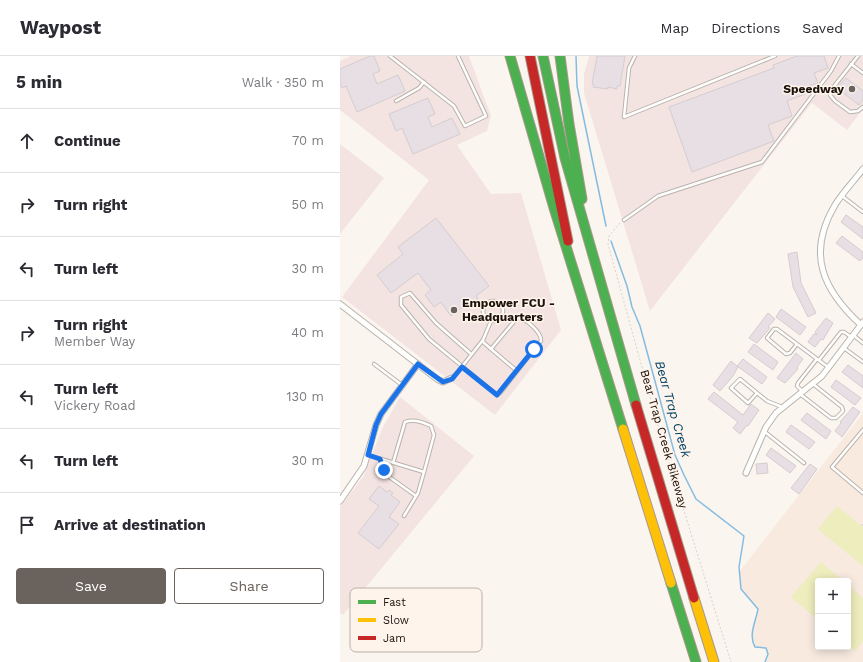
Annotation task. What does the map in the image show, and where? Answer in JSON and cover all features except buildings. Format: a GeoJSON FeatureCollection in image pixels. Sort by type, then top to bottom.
{"type":"FeatureCollection","features":[{"type":"Feature","properties":{"kind":"highway"},"geometry":{"type":"LineString","coordinates":[[510,56],[578,290],[649,508],[696,662]]}},
{"type":"Feature","properties":{"kind":"highway"},"geometry":{"type":"LineString","coordinates":[[530,56],[578,290]]}},
{"type":"Feature","properties":{"kind":"highway"},"geometry":{"type":"LineString","coordinates":[[543,56],[565,158],[661,491],[714,662]]}},
{"type":"Feature","properties":{"kind":"highway"},"geometry":{"type":"LineString","coordinates":[[560,56],[569,124],[591,248]]}},
{"type":"Feature","properties":{"kind":"street"},"geometry":{"type":"LineString","coordinates":[[746,473],[764,431],[782,407],[812,384],[844,348],[862,324],[839,303],[823,272],[821,256],[823,232],[828,218],[863,168]]}},
{"type":"Feature","properties":{"kind":"street"},"geometry":{"type":"LineString","coordinates":[[340,304],[443,382],[452,378]]}},
{"type":"Feature","properties":{"kind":"street"},"geometry":{"type":"LineString","coordinates":[[340,501],[359,477],[368,455],[376,425],[381,414],[418,364]]}},
{"type":"Feature","properties":{"kind":"lane"},"geometry":{"type":"LineString","coordinates":[[390,56],[454,106],[465,126],[486,116],[458,56]]}},
{"type":"Feature","properties":{"kind":"lane"},"geometry":{"type":"LineString","coordinates":[[635,56],[629,68],[624,117],[775,56]]}},
{"type":"Feature","properties":{"kind":"lane"},"geometry":{"type":"LineString","coordinates":[[624,220],[658,196],[762,162],[831,71],[839,56]]}},
{"type":"Feature","properties":{"kind":"lane"},"geometry":{"type":"LineString","coordinates":[[858,56],[835,85],[830,95],[835,101],[850,112],[858,111],[863,107]]}},
{"type":"Feature","properties":{"kind":"lane"},"geometry":{"type":"LineString","coordinates":[[851,64],[863,73]]}},
{"type":"Feature","properties":{"kind":"lane"},"geometry":{"type":"LineString","coordinates":[[396,101],[419,88],[424,82]]}},
{"type":"Feature","properties":{"kind":"lane"},"geometry":{"type":"LineString","coordinates":[[842,196],[863,212]]}},
{"type":"Feature","properties":{"kind":"lane"},"geometry":{"type":"LineString","coordinates":[[471,354],[436,323],[412,295],[407,293],[402,297],[401,305],[419,328],[462,367],[497,395],[542,337],[523,319],[517,318],[491,349]]}},
{"type":"Feature","properties":{"kind":"lane"},"geometry":{"type":"LineString","coordinates":[[495,302],[502,306],[503,313],[499,320],[491,321],[485,317],[484,309],[488,303],[495,302]]}},
{"type":"Feature","properties":{"kind":"lane"},"geometry":{"type":"LineString","coordinates":[[452,378],[482,340],[491,321]]}},
{"type":"Feature","properties":{"kind":"lane"},"geometry":{"type":"LineString","coordinates":[[797,344],[790,353],[786,354],[767,338],[774,329],[777,329],[828,367]]}},
{"type":"Feature","properties":{"kind":"lane"},"geometry":{"type":"LineString","coordinates":[[812,384],[843,409],[836,418],[831,418],[801,393],[797,386],[798,383],[841,332],[852,336],[863,343]]}},
{"type":"Feature","properties":{"kind":"lane"},"geometry":{"type":"LineString","coordinates":[[482,340],[517,371]]}},
{"type":"Feature","properties":{"kind":"lane"},"geometry":{"type":"LineString","coordinates":[[844,348],[863,362]]}},
{"type":"Feature","properties":{"kind":"lane"},"geometry":{"type":"LineString","coordinates":[[374,364],[402,386]]}},
{"type":"Feature","properties":{"kind":"lane"},"geometry":{"type":"LineString","coordinates":[[757,393],[748,403],[731,388],[737,380],[740,379],[767,401],[782,407]]}},
{"type":"Feature","properties":{"kind":"lane"},"geometry":{"type":"LineString","coordinates":[[393,463],[405,422],[410,420],[431,426],[434,435],[424,472],[416,496],[404,516]]}},
{"type":"Feature","properties":{"kind":"lane"},"geometry":{"type":"LineString","coordinates":[[863,430],[832,467],[863,493]]}},
{"type":"Feature","properties":{"kind":"lane"},"geometry":{"type":"LineString","coordinates":[[764,431],[804,463]]}},
{"type":"Feature","properties":{"kind":"lane"},"geometry":{"type":"LineString","coordinates":[[368,455],[424,472]]}},
{"type":"Feature","properties":{"kind":"lane"},"geometry":{"type":"LineString","coordinates":[[380,459],[388,476],[416,496]]}},
{"type":"Feature","properties":{"kind":"path","name":"Bear Trap Creek Bikeway"},"geometry":{"type":"LineString","coordinates":[[624,220],[609,236],[608,244],[662,440],[731,662]]}},
{"type":"Feature","properties":{"kind":"shaded area"},"geometry":{"type":"Polygon","coordinates":[[[351,56],[469,56],[491,116],[487,131],[457,145],[491,194],[521,193],[561,330],[495,415],[342,297],[429,180],[340,110],[340,61],[351,56]]]}},
{"type":"Feature","properties":{"kind":"shaded area"},"geometry":{"type":"Polygon","coordinates":[[[589,56],[863,56],[863,109],[847,130],[812,103],[650,311],[584,93],[584,74],[589,56]]]}},
{"type":"Feature","properties":{"kind":"shaded area"},"geometry":{"type":"Polygon","coordinates":[[[340,144],[384,178],[340,234],[340,144]]]}},
{"type":"Feature","properties":{"kind":"shaded area"},"geometry":{"type":"Polygon","coordinates":[[[400,397],[474,456],[365,588],[350,588],[350,607],[343,615],[340,613],[340,507],[363,477],[382,429],[400,397]]]}},
{"type":"Feature","properties":{"kind":"shaded area"},"geometry":{"type":"Polygon","coordinates":[[[863,413],[863,662],[765,662],[768,654],[766,648],[755,647],[753,643],[752,628],[758,609],[741,589],[739,572],[863,413]]]}},
{"type":"Feature","properties":{"kind":"green space"},"geometry":{"type":"Polygon","coordinates":[[[837,506],[863,527],[863,566],[818,529],[837,506]]]}},
{"type":"Feature","properties":{"kind":"green space"},"geometry":{"type":"Polygon","coordinates":[[[821,562],[840,578],[815,578],[815,617],[791,597],[821,562]]]}},
{"type":"Feature","properties":{"kind":"green space"},"geometry":{"type":"Polygon","coordinates":[[[851,588],[863,598],[863,641],[855,651],[851,648],[851,588]]]}},
{"type":"Feature","properties":{"kind":"waterway","name":"Bear Trap Creek"},"geometry":{"type":"LineString","coordinates":[[576,56],[577,86],[606,226]]}},
{"type":"Feature","properties":{"kind":"waterway","name":"Bear Trap Creek"},"geometry":{"type":"LineString","coordinates":[[611,241],[627,286],[632,307],[640,326],[675,455],[684,475],[696,499],[744,536],[739,567],[741,589],[758,609],[752,638],[755,647],[766,648],[768,654],[765,662]]}},
{"type":"Feature","properties":{"kind":"traffic: fast"},"geometry":{"type":"LineString","coordinates":[[510,56],[554,208],[623,429]]}},
{"type":"Feature","properties":{"kind":"traffic: fast"},"geometry":{"type":"LineString","coordinates":[[543,56],[565,158],[636,405]]}},
{"type":"Feature","properties":{"kind":"traffic: fast"},"geometry":{"type":"LineString","coordinates":[[560,56],[569,124],[582,199]]}},
{"type":"Feature","properties":{"kind":"traffic: fast"},"geometry":{"type":"LineString","coordinates":[[671,583],[696,662]]}},
{"type":"Feature","properties":{"kind":"traffic: slow"},"geometry":{"type":"LineString","coordinates":[[623,429],[671,583]]}},
{"type":"Feature","properties":{"kind":"traffic: slow"},"geometry":{"type":"LineString","coordinates":[[694,598],[714,662]]}},
{"type":"Feature","properties":{"kind":"traffic: jam"},"geometry":{"type":"LineString","coordinates":[[530,56],[568,241]]}},
{"type":"Feature","properties":{"kind":"traffic: jam"},"geometry":{"type":"LineString","coordinates":[[636,405],[694,598]]}},
{"type":"Feature","properties":{"kind":"place","name":"Speedway"},"geometry":{"type":"Point","coordinates":[852,89]}},
{"type":"Feature","properties":{"kind":"place","name":"Empower FCU - Headquarters"},"geometry":{"type":"Point","coordinates":[454,310]}},
{"type":"Feature","properties":{"kind":"route"},"geometry":{"type":"LineString","coordinates":[[384,470],[380,459],[368,455],[376,425],[386,406],[418,364],[443,382],[452,379],[462,367],[497,395],[534,349]]}}]}
